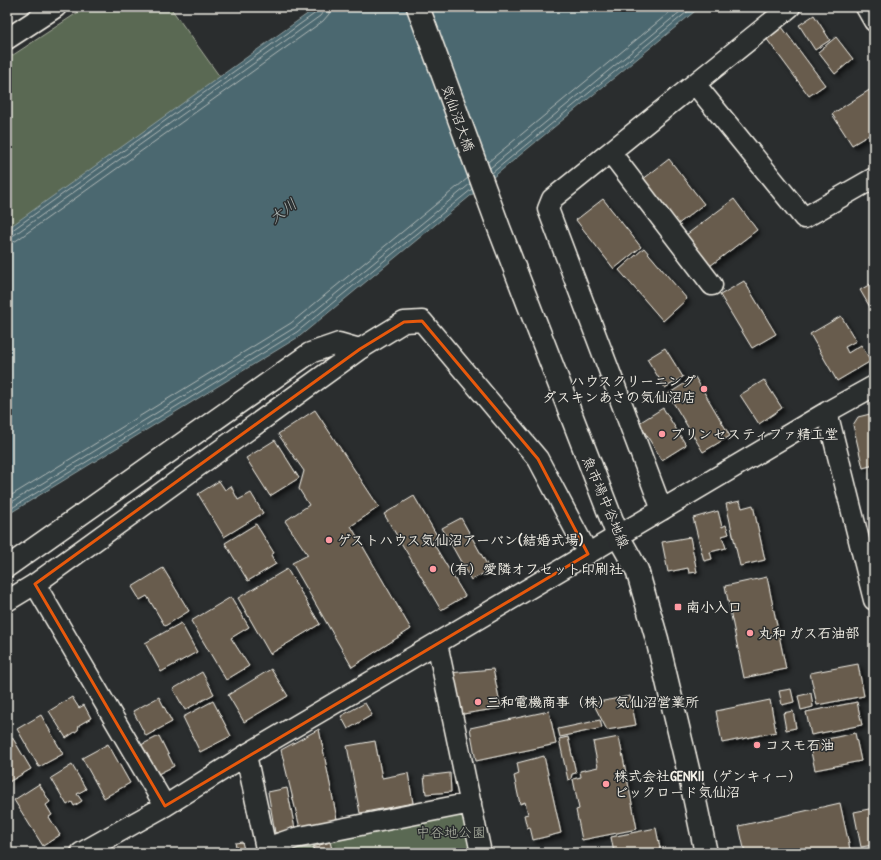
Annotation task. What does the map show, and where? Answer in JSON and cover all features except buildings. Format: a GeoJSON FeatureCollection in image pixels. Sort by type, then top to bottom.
{"type":"FeatureCollection","features":[{"type":"Feature","properties":{"kind":"street"},"geometry":{"type":"LineString","coordinates":[[7,39],[56,7]]}},
{"type":"Feature","properties":{"kind":"street","name":"気仙沼大橋"},"geometry":{"type":"LineString","coordinates":[[418,7],[499,228]]}},
{"type":"Feature","properties":{"kind":"street"},"geometry":{"type":"LineString","coordinates":[[662,510],[548,209],[552,199],[790,7]]}},
{"type":"Feature","properties":{"kind":"street"},"geometry":{"type":"LineString","coordinates":[[866,7],[874,21]]}},
{"type":"Feature","properties":{"kind":"street"},"geometry":{"type":"LineString","coordinates":[[695,84],[804,218],[874,178]]}},
{"type":"Feature","properties":{"kind":"street"},"geometry":{"type":"LineString","coordinates":[[611,152],[712,286]]}},
{"type":"Feature","properties":{"kind":"street","name":"魚市場中谷地線"},"geometry":{"type":"LineString","coordinates":[[499,228],[618,536],[637,570],[657,639],[691,782],[706,853]]}},
{"type":"Feature","properties":{"kind":"street"},"geometry":{"type":"LineString","coordinates":[[7,601],[35,584],[360,349],[404,322],[422,322],[538,458],[588,554]]}},
{"type":"Feature","properties":{"kind":"street"},"geometry":{"type":"LineString","coordinates":[[7,567],[310,353],[339,344],[360,349]]}},
{"type":"Feature","properties":{"kind":"street"},"geometry":{"type":"LineString","coordinates":[[81,853],[108,846],[165,806],[246,755],[827,412],[874,386]]}},
{"type":"Feature","properties":{"kind":"street"},"geometry":{"type":"LineString","coordinates":[[827,412],[874,600]]}},
{"type":"Feature","properties":{"kind":"street"},"geometry":{"type":"LineString","coordinates":[[35,584],[165,806]]}},
{"type":"Feature","properties":{"kind":"street"},"geometry":{"type":"LineString","coordinates":[[437,643],[481,853]]}},
{"type":"Feature","properties":{"kind":"street"},"geometry":{"type":"LineString","coordinates":[[246,755],[266,850],[296,838],[471,803]]}},
{"type":"Feature","properties":{"kind":"highlighted area"},"geometry":{"type":"Polygon","coordinates":[[[422,321],[538,459],[588,554],[165,806],[35,584],[360,349],[404,322],[422,321]]]}},
{"type":"Feature","properties":{"kind":"green space"},"geometry":{"type":"Polygon","coordinates":[[[86,7],[170,7],[220,77],[7,234],[7,59],[86,7]]]}},
{"type":"Feature","properties":{"kind":"green space","name":"中谷地公園"},"geometry":{"type":"Polygon","coordinates":[[[468,807],[478,853],[270,853],[468,807]]]}},
{"type":"Feature","properties":{"kind":"water","name":"大川"},"geometry":{"type":"Polygon","coordinates":[[[317,7],[700,7],[300,336],[7,515],[7,229],[317,7]]]}},
{"type":"Feature","properties":{"kind":"place","name":"ハウスクリーニング ダスキンあさの気仙沼店"},"geometry":{"type":"Point","coordinates":[704,389]}},
{"type":"Feature","properties":{"kind":"place","name":"プリンセスティファ精工堂"},"geometry":{"type":"Point","coordinates":[662,434]}},
{"type":"Feature","properties":{"kind":"place","name":"ゲストハウス気仙沼アーバン(結婚式場)"},"geometry":{"type":"Point","coordinates":[329,540]}},
{"type":"Feature","properties":{"kind":"place","name":"（有）愛隣オフセット印刷社"},"geometry":{"type":"Point","coordinates":[433,569]}},
{"type":"Feature","properties":{"kind":"place","name":"南小入口"},"geometry":{"type":"Point","coordinates":[678,607]}},
{"type":"Feature","properties":{"kind":"place","name":"丸和 ガス石油部"},"geometry":{"type":"Point","coordinates":[750,633]}},
{"type":"Feature","properties":{"kind":"place","name":"三和電機商事（株） 気仙沼営業所"},"geometry":{"type":"Point","coordinates":[478,702]}},
{"type":"Feature","properties":{"kind":"place","name":"コスモ石油"},"geometry":{"type":"Point","coordinates":[757,745]}},
{"type":"Feature","properties":{"kind":"place","name":"株式会社GENKII（ゲンキィー） ビックロード気仙沼"},"geometry":{"type":"Point","coordinates":[606,784]}}]}
